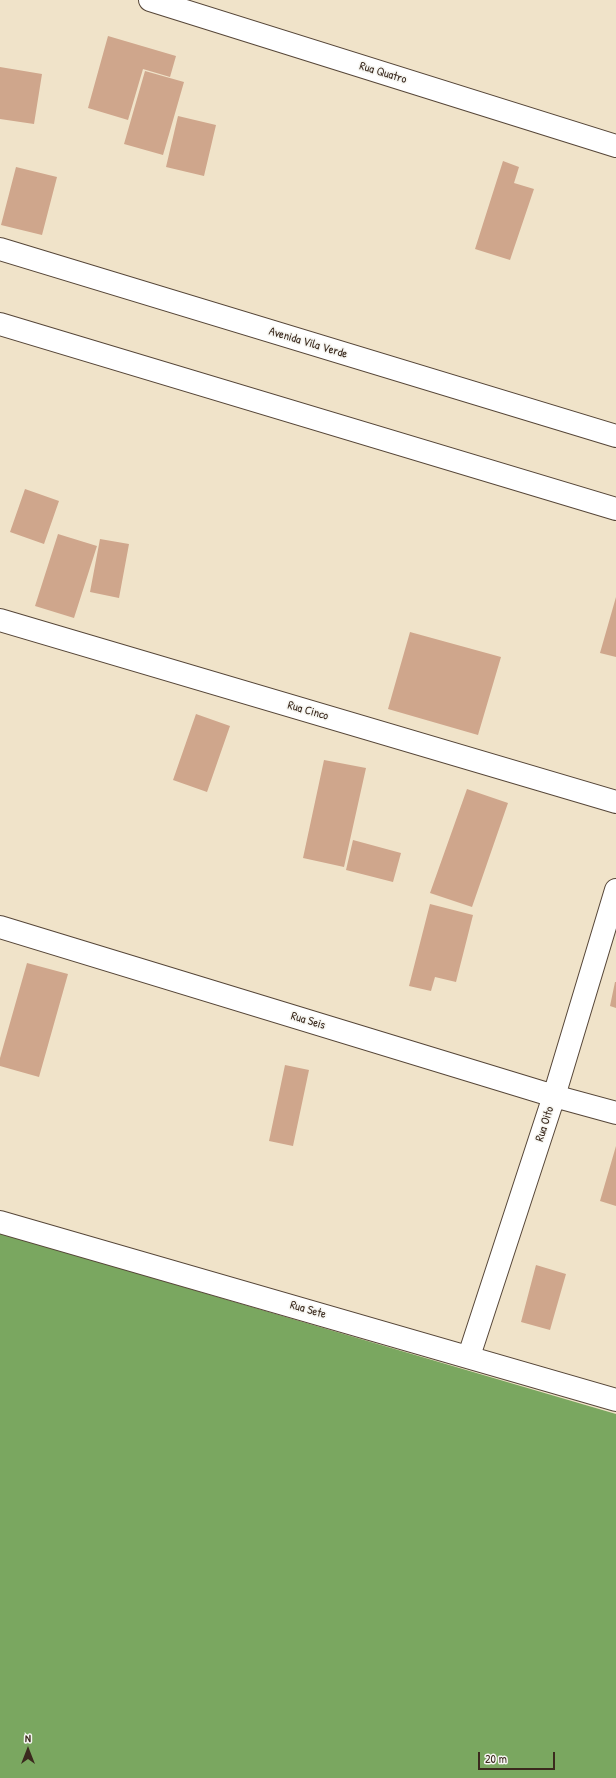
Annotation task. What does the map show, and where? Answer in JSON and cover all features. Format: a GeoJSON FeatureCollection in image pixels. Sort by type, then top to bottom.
{"type":"FeatureCollection","features":[{"type":"Feature","properties":{"kind":"street","name":"Rua Quatro"},"geometry":{"type":"LineString","coordinates":[[150,0],[616,146]]}},
{"type":"Feature","properties":{"kind":"street","name":"Avenida Vila Verde"},"geometry":{"type":"LineString","coordinates":[[0,250],[616,436]]}},
{"type":"Feature","properties":{"kind":"street"},"geometry":{"type":"LineString","coordinates":[[0,324],[616,509]]}},
{"type":"Feature","properties":{"kind":"street","name":"Rua Cinco"},"geometry":{"type":"LineString","coordinates":[[0,620],[616,802]]}},
{"type":"Feature","properties":{"kind":"street","name":"Rua Oito"},"geometry":{"type":"LineString","coordinates":[[469,1356],[554,1096],[616,890]]}},
{"type":"Feature","properties":{"kind":"street","name":"Rua Seis"},"geometry":{"type":"LineString","coordinates":[[0,927],[554,1096],[616,1113]]}},
{"type":"Feature","properties":{"kind":"street","name":"Rua Sete"},"geometry":{"type":"LineString","coordinates":[[0,1222],[469,1356],[616,1400]]}},
{"type":"Feature","properties":{"kind":"green space"},"geometry":{"type":"Polygon","coordinates":[[[0,1233],[616,1414],[616,1778],[0,1778],[0,1233]]]}},
{"type":"Feature","properties":{"kind":"building"},"geometry":{"type":"Polygon","coordinates":[[[108,36],[176,56],[170,77],[143,69],[128,120],[88,108],[108,36]]]}},
{"type":"Feature","properties":{"kind":"building"},"geometry":{"type":"Polygon","coordinates":[[[0,67],[42,74],[34,124],[0,119],[0,67]]]}},
{"type":"Feature","properties":{"kind":"building"},"geometry":{"type":"Polygon","coordinates":[[[145,71],[184,82],[163,155],[124,144],[145,71]]]}},
{"type":"Feature","properties":{"kind":"building"},"geometry":{"type":"Polygon","coordinates":[[[178,116],[216,125],[204,176],[166,167],[178,116]]]}},
{"type":"Feature","properties":{"kind":"building"},"geometry":{"type":"Polygon","coordinates":[[[503,161],[519,167],[514,183],[534,189],[510,260],[475,249],[503,161]]]}},
{"type":"Feature","properties":{"kind":"building"},"geometry":{"type":"Polygon","coordinates":[[[16,167],[57,177],[42,235],[1,225],[16,167]]]}},
{"type":"Feature","properties":{"kind":"building"},"geometry":{"type":"Polygon","coordinates":[[[25,489],[59,501],[44,544],[10,532],[25,489]]]}},
{"type":"Feature","properties":{"kind":"building"},"geometry":{"type":"Polygon","coordinates":[[[58,534],[97,546],[74,618],[35,606],[58,534]]]}},
{"type":"Feature","properties":{"kind":"building"},"geometry":{"type":"Polygon","coordinates":[[[100,539],[129,544],[119,598],[90,592],[100,539]]]}},
{"type":"Feature","properties":{"kind":"building"},"geometry":{"type":"Polygon","coordinates":[[[616,597],[616,657],[600,653],[616,597]]]}},
{"type":"Feature","properties":{"kind":"building"},"geometry":{"type":"Polygon","coordinates":[[[410,632],[501,657],[478,735],[388,709],[410,632]]]}},
{"type":"Feature","properties":{"kind":"building"},"geometry":{"type":"Polygon","coordinates":[[[196,714],[230,726],[207,792],[173,780],[196,714]]]}},
{"type":"Feature","properties":{"kind":"building"},"geometry":{"type":"Polygon","coordinates":[[[324,760],[366,768],[344,867],[303,858],[324,760]]]}},
{"type":"Feature","properties":{"kind":"building"},"geometry":{"type":"Polygon","coordinates":[[[467,789],[508,803],[472,907],[430,893],[467,789]]]}},
{"type":"Feature","properties":{"kind":"building"},"geometry":{"type":"Polygon","coordinates":[[[353,840],[401,853],[393,882],[346,870],[353,840]]]}},
{"type":"Feature","properties":{"kind":"building"},"geometry":{"type":"Polygon","coordinates":[[[430,904],[473,915],[456,982],[435,977],[431,991],[409,986],[430,904]]]}},
{"type":"Feature","properties":{"kind":"building"},"geometry":{"type":"Polygon","coordinates":[[[27,963],[68,974],[39,1077],[0,1066],[0,1058],[27,963]]]}},
{"type":"Feature","properties":{"kind":"building"},"geometry":{"type":"Polygon","coordinates":[[[616,982],[616,1008],[610,1006],[616,982]]]}},
{"type":"Feature","properties":{"kind":"building"},"geometry":{"type":"Polygon","coordinates":[[[285,1065],[309,1070],[293,1146],[269,1141],[285,1065]]]}},
{"type":"Feature","properties":{"kind":"building"},"geometry":{"type":"Polygon","coordinates":[[[616,1146],[616,1206],[600,1201],[616,1146]]]}},
{"type":"Feature","properties":{"kind":"building"},"geometry":{"type":"Polygon","coordinates":[[[536,1265],[566,1274],[550,1330],[521,1322],[536,1265]]]}}]}
